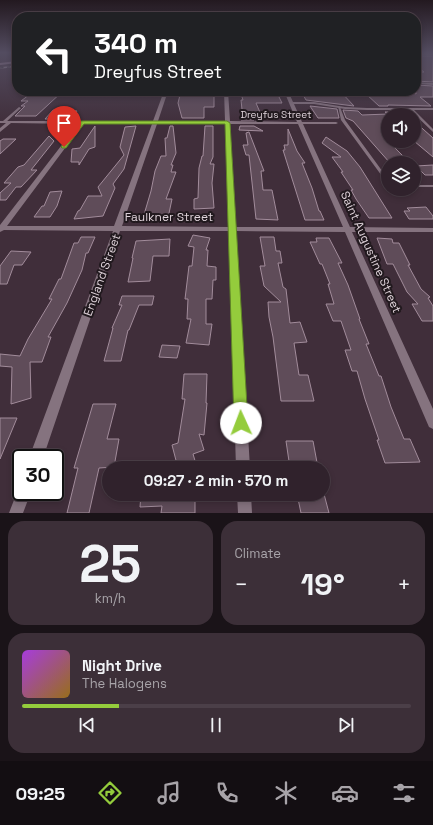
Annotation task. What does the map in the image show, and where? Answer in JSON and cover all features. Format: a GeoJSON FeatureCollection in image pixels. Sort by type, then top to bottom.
{"type":"FeatureCollection","features":[{"type":"Feature","properties":{"kind":"street"},"geometry":{"type":"LineString","coordinates":[[421,84],[433,84]]}},
{"type":"Feature","properties":{"kind":"street","name":"England Street"},"geometry":{"type":"LineString","coordinates":[[39,449],[119,228],[164,96]]}},
{"type":"Feature","properties":{"kind":"street"},"geometry":{"type":"LineString","coordinates":[[226,96],[243,461]]}},
{"type":"Feature","properties":{"kind":"street","name":"Saint Augustine Street"},"geometry":{"type":"LineString","coordinates":[[288,96],[433,423]]}},
{"type":"Feature","properties":{"kind":"street"},"geometry":{"type":"LineString","coordinates":[[291,103],[314,103],[339,107],[381,109]]}},
{"type":"Feature","properties":{"kind":"street"},"geometry":{"type":"LineString","coordinates":[[421,109],[433,109]]}},
{"type":"Feature","properties":{"kind":"street"},"geometry":{"type":"LineString","coordinates":[[0,131],[5,122]]}},
{"type":"Feature","properties":{"kind":"street","name":"Dreyfus Street"},"geometry":{"type":"LineString","coordinates":[[5,122],[336,123]]}},
{"type":"Feature","properties":{"kind":"street"},"geometry":{"type":"LineString","coordinates":[[1,229],[82,122]]}},
{"type":"Feature","properties":{"kind":"street","name":"Faulkner Street"},"geometry":{"type":"LineString","coordinates":[[1,229],[233,228],[433,230]]}},
{"type":"Feature","properties":{"kind":"street"},"geometry":{"type":"LineString","coordinates":[[16,513],[21,501]]}},
{"type":"Feature","properties":{"kind":"street"},"geometry":{"type":"LineString","coordinates":[[244,501],[245,513]]}},
{"type":"Feature","properties":{"kind":"lane"},"geometry":{"type":"LineString","coordinates":[[339,107],[343,120],[381,172]]}},
{"type":"Feature","properties":{"kind":"lane"},"geometry":{"type":"LineString","coordinates":[[5,122],[20,108]]}},
{"type":"Feature","properties":{"kind":"lane"},"geometry":{"type":"LineString","coordinates":[[421,120],[433,131]]}},
{"type":"Feature","properties":{"kind":"lane"},"geometry":{"type":"LineString","coordinates":[[421,186],[433,186]]}},
{"type":"Feature","properties":{"kind":"building"},"geometry":{"type":"Polygon","coordinates":[[[421,77],[433,77],[433,82],[421,81],[421,77]]]}},
{"type":"Feature","properties":{"kind":"building"},"geometry":{"type":"Polygon","coordinates":[[[421,85],[433,86],[433,97],[420,97],[431,106],[379,106],[368,96],[421,96],[421,85]]]}},
{"type":"Feature","properties":{"kind":"building"},"geometry":{"type":"Polygon","coordinates":[[[28,96],[58,96],[36,116],[15,116],[25,106],[21,106],[28,101],[21,101],[28,96]]]}},
{"type":"Feature","properties":{"kind":"building"},"geometry":{"type":"Polygon","coordinates":[[[180,96],[214,96],[214,107],[204,107],[204,118],[182,118],[178,103],[180,96]]]}},
{"type":"Feature","properties":{"kind":"building"},"geometry":{"type":"Polygon","coordinates":[[[242,96],[278,96],[282,103],[256,103],[262,117],[255,117],[254,120],[241,120],[242,118],[243,119],[241,100],[243,100],[242,96]]]}},
{"type":"Feature","properties":{"kind":"building"},"geometry":{"type":"Polygon","coordinates":[[[304,96],[345,96],[354,106],[306,100],[304,96]]]}},
{"type":"Feature","properties":{"kind":"building"},"geometry":{"type":"Polygon","coordinates":[[[310,106],[337,109],[339,118],[318,118],[310,106]]]}},
{"type":"Feature","properties":{"kind":"building"},"geometry":{"type":"Polygon","coordinates":[[[53,110],[77,111],[71,119],[45,119],[53,110]]]}},
{"type":"Feature","properties":{"kind":"building"},"geometry":{"type":"Polygon","coordinates":[[[343,110],[358,111],[362,115],[381,114],[381,148],[395,148],[403,156],[384,156],[353,121],[346,118],[343,110]]]}},
{"type":"Feature","properties":{"kind":"building"},"geometry":{"type":"Polygon","coordinates":[[[95,126],[95,147],[89,149],[79,165],[79,162],[71,162],[72,149],[80,148],[95,126]]]}},
{"type":"Feature","properties":{"kind":"building"},"geometry":{"type":"Polygon","coordinates":[[[136,126],[124,169],[113,184],[115,188],[103,216],[74,219],[88,196],[102,196],[98,187],[124,155],[120,147],[125,127],[136,126]]]}},
{"type":"Feature","properties":{"kind":"building"},"geometry":{"type":"Polygon","coordinates":[[[170,126],[173,126],[176,153],[171,165],[173,165],[171,172],[176,172],[166,199],[172,199],[168,218],[143,218],[155,171],[161,156],[166,156],[165,138],[167,138],[170,126]]]}},
{"type":"Feature","properties":{"kind":"building"},"geometry":{"type":"Polygon","coordinates":[[[205,126],[213,126],[213,157],[210,164],[214,164],[212,183],[214,208],[194,209],[194,199],[198,198],[199,168],[203,156],[205,126]]]}},
{"type":"Feature","properties":{"kind":"building"},"geometry":{"type":"Polygon","coordinates":[[[240,126],[254,126],[263,131],[239,130],[240,126]]]}},
{"type":"Feature","properties":{"kind":"building"},"geometry":{"type":"Polygon","coordinates":[[[421,127],[433,138],[433,157],[421,147],[421,127]]]}},
{"type":"Feature","properties":{"kind":"building"},"geometry":{"type":"Polygon","coordinates":[[[288,129],[297,151],[305,163],[302,163],[319,211],[324,220],[305,220],[283,150],[285,150],[284,145],[288,145],[288,129]]]}},
{"type":"Feature","properties":{"kind":"building"},"geometry":{"type":"Polygon","coordinates":[[[249,132],[264,171],[261,171],[263,190],[272,190],[278,220],[256,219],[249,155],[246,155],[243,145],[248,145],[246,133],[249,132]]]}},
{"type":"Feature","properties":{"kind":"building"},"geometry":{"type":"Polygon","coordinates":[[[49,136],[54,141],[31,170],[37,170],[21,187],[16,187],[6,200],[0,200],[0,193],[11,183],[4,183],[18,167],[24,165],[49,136]]]}},
{"type":"Feature","properties":{"kind":"building"},"geometry":{"type":"Polygon","coordinates":[[[326,137],[347,151],[360,167],[392,218],[369,218],[356,199],[351,190],[353,190],[341,172],[343,172],[332,157],[341,157],[322,143],[326,137]]]}},
{"type":"Feature","properties":{"kind":"building"},"geometry":{"type":"Polygon","coordinates":[[[3,139],[16,139],[0,154],[0,141],[3,139]]]}},
{"type":"Feature","properties":{"kind":"building"},"geometry":{"type":"Polygon","coordinates":[[[433,165],[433,175],[425,175],[421,171],[421,166],[433,165]]]}},
{"type":"Feature","properties":{"kind":"building"},"geometry":{"type":"Polygon","coordinates":[[[62,191],[57,206],[50,217],[34,217],[42,206],[44,206],[50,192],[62,191]]]}},
{"type":"Feature","properties":{"kind":"building"},"geometry":{"type":"Polygon","coordinates":[[[426,207],[433,216],[433,219],[409,219],[404,211],[410,211],[407,208],[426,207]]]}},
{"type":"Feature","properties":{"kind":"building"},"geometry":{"type":"Polygon","coordinates":[[[193,235],[210,238],[206,250],[208,250],[207,266],[216,267],[216,280],[213,280],[212,299],[206,299],[206,324],[212,324],[209,345],[186,343],[191,319],[187,319],[188,299],[185,299],[189,266],[192,266],[194,247],[188,246],[193,235]]]}},
{"type":"Feature","properties":{"kind":"building"},"geometry":{"type":"Polygon","coordinates":[[[81,237],[95,237],[88,253],[86,253],[82,270],[67,303],[48,337],[51,337],[42,362],[30,362],[31,398],[11,404],[12,367],[0,366],[0,354],[20,356],[28,339],[52,299],[49,299],[59,279],[61,279],[74,243],[78,243],[81,237]]]}},
{"type":"Feature","properties":{"kind":"building"},"geometry":{"type":"Polygon","coordinates":[[[260,237],[274,237],[276,251],[280,251],[282,263],[278,263],[283,287],[286,289],[290,323],[300,322],[307,342],[294,343],[299,375],[308,375],[314,401],[281,401],[268,302],[281,302],[264,286],[260,266],[265,266],[260,237]]]}},
{"type":"Feature","properties":{"kind":"building"},"geometry":{"type":"Polygon","coordinates":[[[316,238],[329,238],[342,263],[338,263],[348,285],[369,344],[366,344],[379,376],[381,376],[391,407],[404,439],[410,439],[420,462],[385,463],[357,371],[352,371],[345,350],[351,350],[341,321],[333,321],[326,304],[334,304],[328,284],[330,284],[322,264],[320,264],[310,242],[317,242],[316,238]]]}},
{"type":"Feature","properties":{"kind":"building"},"geometry":{"type":"Polygon","coordinates":[[[377,238],[392,239],[393,243],[399,243],[410,265],[408,265],[421,289],[430,297],[428,298],[433,306],[433,321],[422,321],[412,304],[418,304],[407,292],[393,264],[387,264],[377,238]]]}},
{"type":"Feature","properties":{"kind":"building"},"geometry":{"type":"Polygon","coordinates":[[[170,239],[169,256],[153,256],[150,281],[128,282],[136,241],[170,239]]]}},
{"type":"Feature","properties":{"kind":"building"},"geometry":{"type":"Polygon","coordinates":[[[11,251],[31,252],[22,265],[14,265],[7,284],[0,284],[0,266],[11,251]]]}},
{"type":"Feature","properties":{"kind":"building"},"geometry":{"type":"Polygon","coordinates":[[[122,296],[154,296],[152,305],[139,305],[128,330],[121,361],[104,361],[112,328],[122,305],[119,305],[122,296]]]}},
{"type":"Feature","properties":{"kind":"building"},"geometry":{"type":"Polygon","coordinates":[[[162,345],[180,346],[177,358],[159,357],[162,345]]]}},
{"type":"Feature","properties":{"kind":"building"},"geometry":{"type":"Polygon","coordinates":[[[184,374],[207,374],[207,403],[204,435],[199,434],[204,450],[193,454],[195,461],[176,461],[172,445],[178,443],[185,399],[182,399],[184,374]]]}},
{"type":"Feature","properties":{"kind":"building"},"geometry":{"type":"Polygon","coordinates":[[[93,404],[116,404],[107,439],[119,439],[115,461],[102,461],[102,468],[99,468],[89,513],[67,513],[78,468],[74,468],[93,404]]]}},
{"type":"Feature","properties":{"kind":"building"},"geometry":{"type":"Polygon","coordinates":[[[0,418],[17,418],[0,459],[0,418]]]}},
{"type":"Feature","properties":{"kind":"building"},"geometry":{"type":"Polygon","coordinates":[[[286,441],[313,441],[317,461],[289,461],[286,441]]]}},
{"type":"Feature","properties":{"kind":"building"},"geometry":{"type":"Polygon","coordinates":[[[140,501],[195,501],[195,513],[161,513],[162,506],[140,507],[140,501]]]}},
{"type":"Feature","properties":{"kind":"building"},"geometry":{"type":"Polygon","coordinates":[[[298,501],[326,501],[329,513],[301,513],[298,501]]]}},
{"type":"Feature","properties":{"kind":"route"},"geometry":{"type":"LineString","coordinates":[[64,147],[82,122],[227,123],[241,423]]}}]}
